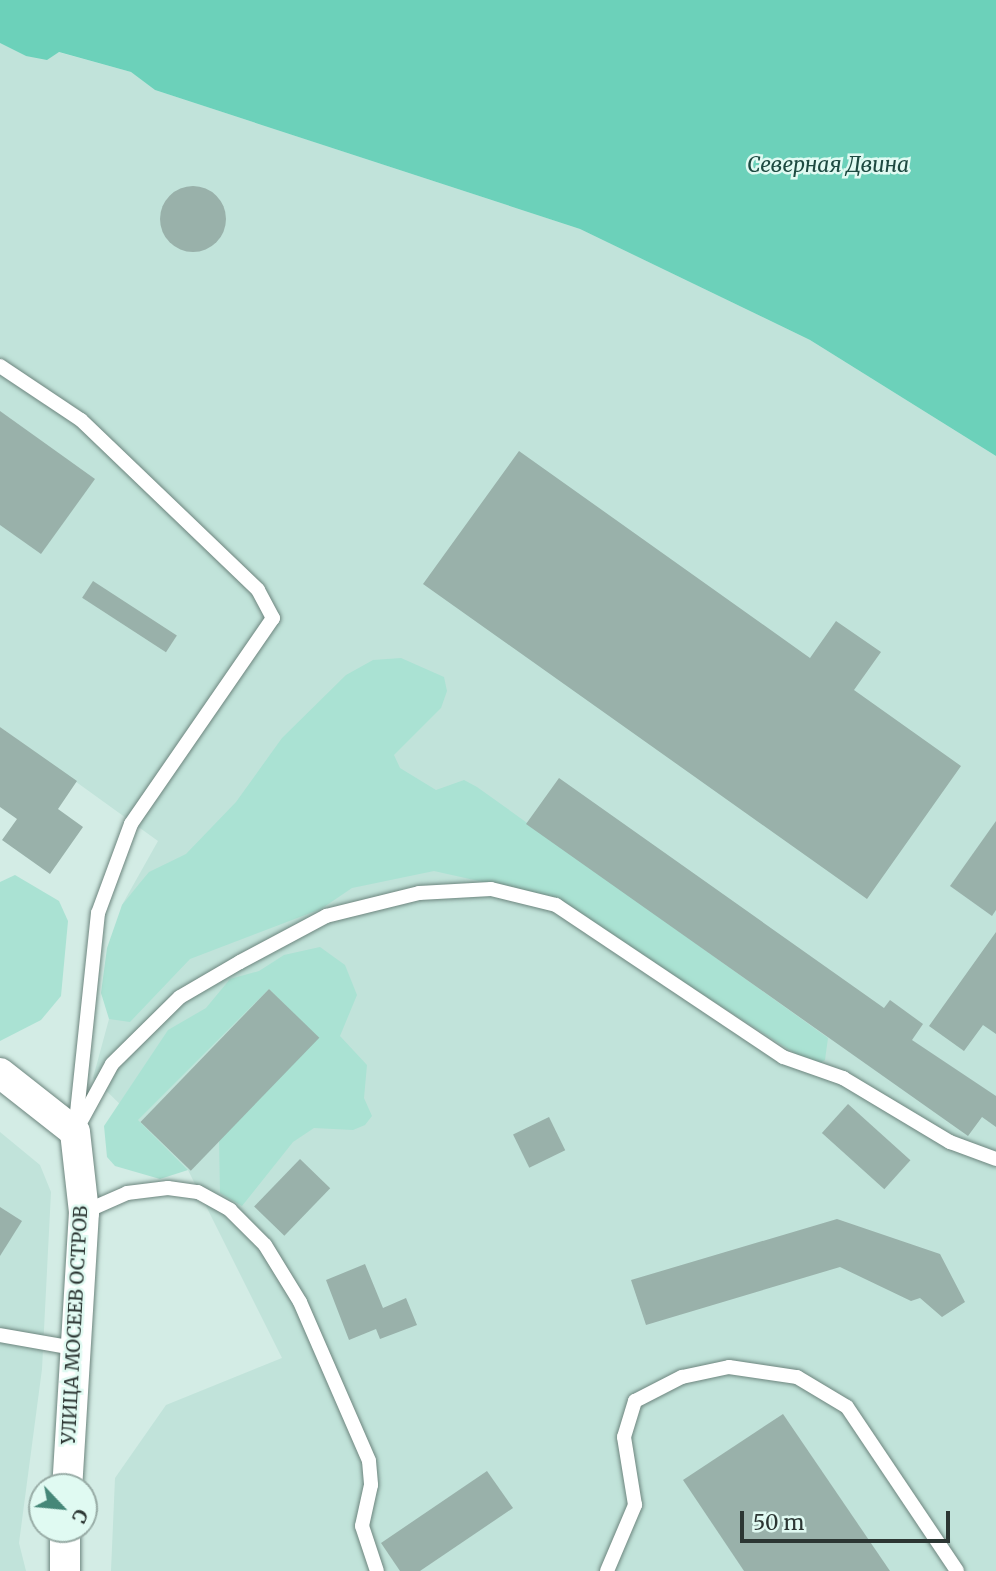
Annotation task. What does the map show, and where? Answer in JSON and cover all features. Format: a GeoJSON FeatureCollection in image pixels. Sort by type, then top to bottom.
{"type":"FeatureCollection","features":[{"type":"Feature","properties":{"kind":"street"},"geometry":{"type":"LineString","coordinates":[[0,1073],[75,1132]]}},
{"type":"Feature","properties":{"kind":"street","name":"УЛИЦА МОСЕЕВ ОСТРОВ"},"geometry":{"type":"LineString","coordinates":[[68,1473],[84,1212],[75,1132]]}},
{"type":"Feature","properties":{"kind":"street"},"geometry":{"type":"LineString","coordinates":[[65,1543],[65,1571]]}},
{"type":"Feature","properties":{"kind":"lane"},"geometry":{"type":"LineString","coordinates":[[0,366],[81,420],[258,590],[273,618],[131,824],[98,913],[75,1132]]}},
{"type":"Feature","properties":{"kind":"lane"},"geometry":{"type":"LineString","coordinates":[[75,1132],[112,1064],[180,997],[326,916],[419,893],[491,889],[556,905],[783,1057],[844,1078],[950,1142],[996,1159]]}},
{"type":"Feature","properties":{"kind":"lane"},"geometry":{"type":"LineString","coordinates":[[84,1212],[127,1193],[168,1188],[198,1192],[230,1210],[265,1245],[300,1303],[369,1461],[370,1495],[362,1526],[377,1571]]}},
{"type":"Feature","properties":{"kind":"lane"},"geometry":{"type":"LineString","coordinates":[[0,1335],[74,1348]]}},
{"type":"Feature","properties":{"kind":"lane"},"geometry":{"type":"LineString","coordinates":[[607,1571],[635,1505],[624,1437],[635,1401],[682,1377],[729,1367],[797,1377],[847,1407],[957,1571]]}},
{"type":"Feature","properties":{"kind":"shaded area"},"geometry":{"type":"Polygon","coordinates":[[[0,43],[26,56],[58,52],[131,72],[155,90],[580,229],[810,340],[996,456],[996,1571],[111,1571],[115,1478],[166,1405],[282,1358],[188,1170],[93,1078],[109,1019],[122,905],[158,841],[0,727],[0,43]]]}},
{"type":"Feature","properties":{"kind":"shaded area"},"geometry":{"type":"Polygon","coordinates":[[[401,658],[444,677],[447,691],[441,708],[394,755],[400,768],[436,790],[464,780],[477,787],[828,1038],[825,1060],[815,1066],[550,897],[434,871],[352,888],[321,909],[190,959],[130,1022],[109,1019],[101,993],[107,948],[122,905],[149,872],[186,854],[236,802],[282,738],[346,675],[373,660],[401,658]]]}},
{"type":"Feature","properties":{"kind":"shaded area"},"geometry":{"type":"Polygon","coordinates":[[[15,875],[59,901],[68,921],[61,996],[41,1020],[0,1041],[0,882],[15,875]]]}},
{"type":"Feature","properties":{"kind":"shaded area"},"geometry":{"type":"Polygon","coordinates":[[[320,947],[345,965],[357,995],[340,1036],[367,1065],[364,1098],[372,1116],[365,1125],[353,1130],[314,1128],[293,1142],[242,1206],[220,1193],[219,1139],[318,1038],[269,989],[138,1120],[188,1170],[160,1179],[115,1166],[107,1157],[104,1126],[168,1030],[206,1008],[230,979],[259,971],[284,955],[320,947]]]}},
{"type":"Feature","properties":{"kind":"shaded area"},"geometry":{"type":"Polygon","coordinates":[[[0,1132],[40,1165],[51,1192],[42,1369],[19,1543],[26,1571],[0,1571],[0,1132]]]}},
{"type":"Feature","properties":{"kind":"water","name":"Северная Двина"},"geometry":{"type":"Polygon","coordinates":[[[0,0],[996,0],[996,456],[810,340],[580,229],[155,90],[131,72],[59,52],[47,60],[26,56],[0,43],[0,0]]]}},
{"type":"Feature","properties":{"kind":"building"},"geometry":{"type":"Polygon","coordinates":[[[193,186],[206,189],[216,196],[223,206],[226,219],[223,232],[216,242],[206,249],[193,252],[180,249],[170,242],[163,232],[160,219],[163,206],[170,196],[180,189],[193,186]]]}},
{"type":"Feature","properties":{"kind":"building"},"geometry":{"type":"Polygon","coordinates":[[[0,411],[95,479],[41,554],[0,525],[0,411]]]}},
{"type":"Feature","properties":{"kind":"building"},"geometry":{"type":"Polygon","coordinates":[[[519,451],[810,658],[836,621],[881,652],[854,690],[961,766],[867,899],[423,584],[519,451]]]}},
{"type":"Feature","properties":{"kind":"building"},"geometry":{"type":"Polygon","coordinates":[[[93,581],[177,635],[166,652],[82,598],[93,581]]]}},
{"type":"Feature","properties":{"kind":"building"},"geometry":{"type":"Polygon","coordinates":[[[0,727],[77,781],[58,809],[83,827],[50,874],[2,840],[17,819],[0,807],[0,727]]]}},
{"type":"Feature","properties":{"kind":"building"},"geometry":{"type":"Polygon","coordinates":[[[559,778],[884,1008],[890,1000],[923,1024],[912,1040],[996,1096],[996,1127],[982,1117],[968,1136],[526,824],[559,778]]]}},
{"type":"Feature","properties":{"kind":"building"},"geometry":{"type":"Polygon","coordinates":[[[996,821],[996,910],[992,916],[950,886],[996,821]]]}},
{"type":"Feature","properties":{"kind":"building"},"geometry":{"type":"Polygon","coordinates":[[[996,932],[996,1034],[983,1025],[964,1051],[929,1026],[996,932]]]}},
{"type":"Feature","properties":{"kind":"building"},"geometry":{"type":"Polygon","coordinates":[[[269,989],[319,1038],[191,1171],[140,1122],[269,989]]]}},
{"type":"Feature","properties":{"kind":"building"},"geometry":{"type":"Polygon","coordinates":[[[848,1104],[910,1160],[884,1189],[822,1133],[848,1104]]]}},
{"type":"Feature","properties":{"kind":"building"},"geometry":{"type":"Polygon","coordinates":[[[549,1117],[565,1150],[529,1168],[513,1135],[549,1117]]]}},
{"type":"Feature","properties":{"kind":"building"},"geometry":{"type":"Polygon","coordinates":[[[300,1159],[330,1188],[284,1236],[254,1206],[300,1159]]]}},
{"type":"Feature","properties":{"kind":"building"},"geometry":{"type":"Polygon","coordinates":[[[0,1207],[22,1221],[0,1256],[0,1207]]]}},
{"type":"Feature","properties":{"kind":"building"},"geometry":{"type":"Polygon","coordinates":[[[837,1219],[940,1254],[965,1302],[942,1317],[920,1298],[911,1301],[840,1267],[646,1325],[631,1280],[837,1219]]]}},
{"type":"Feature","properties":{"kind":"building"},"geometry":{"type":"Polygon","coordinates":[[[365,1264],[383,1308],[406,1298],[417,1325],[380,1339],[376,1329],[349,1340],[326,1280],[365,1264]]]}},
{"type":"Feature","properties":{"kind":"building"},"geometry":{"type":"Polygon","coordinates":[[[783,1414],[890,1571],[744,1571],[683,1480],[783,1414]]]}},
{"type":"Feature","properties":{"kind":"building"},"geometry":{"type":"Polygon","coordinates":[[[487,1471],[513,1508],[420,1571],[400,1571],[381,1543],[487,1471]]]}}]}
